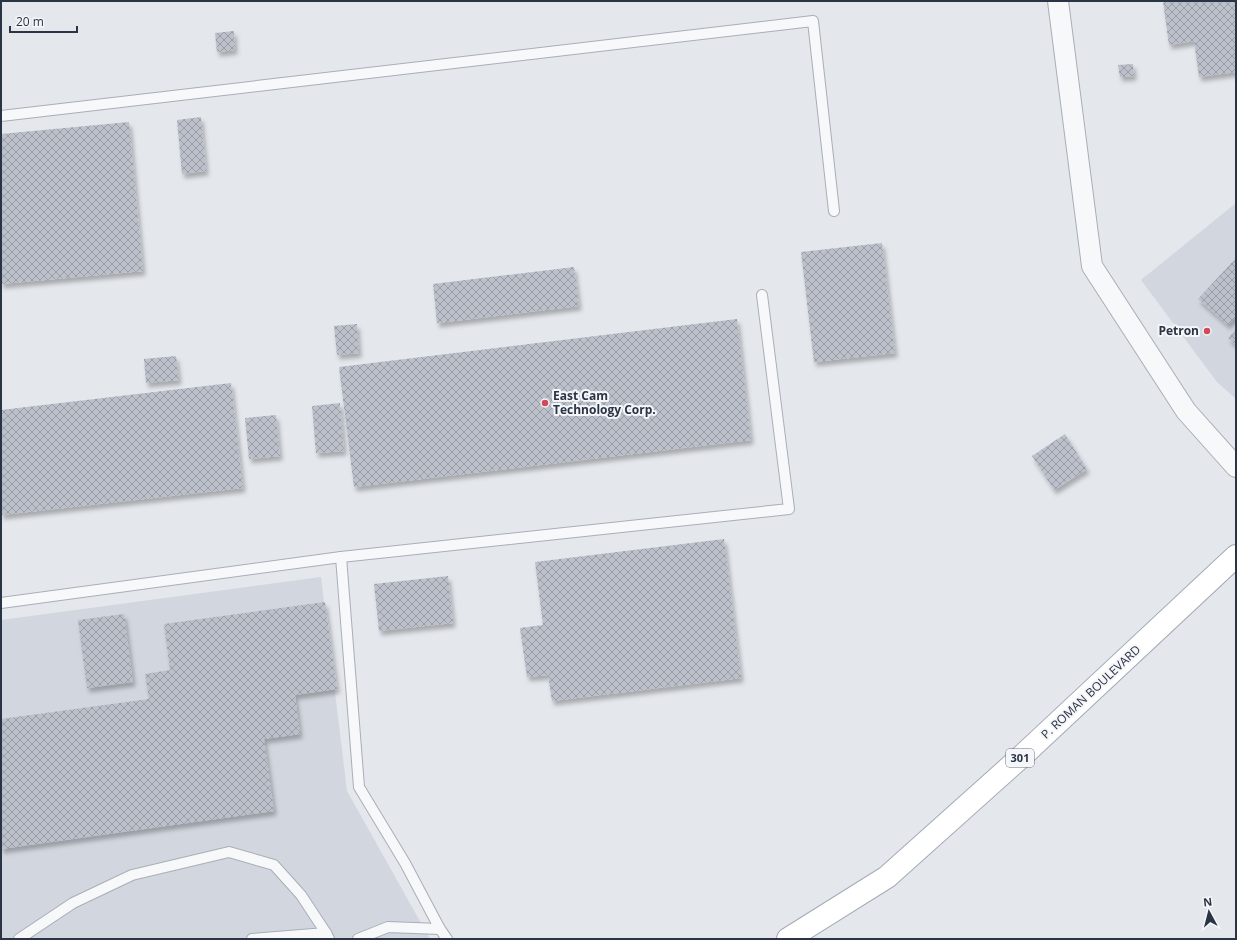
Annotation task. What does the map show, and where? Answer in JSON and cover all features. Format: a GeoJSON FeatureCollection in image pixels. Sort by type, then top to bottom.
{"type":"FeatureCollection","features":[{"type":"Feature","properties":{"kind":"main road","name":"P. ROMAN BOULEVARD"},"geometry":{"type":"LineString","coordinates":[[788,939],[887,877],[1021,757],[1236,556]]}},
{"type":"Feature","properties":{"kind":"street"},"geometry":{"type":"LineString","coordinates":[[1058,1],[1092,266],[1186,411],[1236,468]]}},
{"type":"Feature","properties":{"kind":"lane"},"geometry":{"type":"LineString","coordinates":[[1,116],[813,21],[834,211]]}},
{"type":"Feature","properties":{"kind":"lane"},"geometry":{"type":"LineString","coordinates":[[1,603],[341,557],[789,510],[762,294]]}},
{"type":"Feature","properties":{"kind":"lane"},"geometry":{"type":"LineString","coordinates":[[341,557],[359,787],[405,863],[440,929],[447,939]]}},
{"type":"Feature","properties":{"kind":"lane"},"geometry":{"type":"LineString","coordinates":[[19,939],[73,904],[132,875],[229,852],[274,865],[301,895],[328,936]]}},
{"type":"Feature","properties":{"kind":"lane"},"geometry":{"type":"LineString","coordinates":[[358,939],[388,928],[440,929]]}},
{"type":"Feature","properties":{"kind":"lane"},"geometry":{"type":"LineString","coordinates":[[252,939],[328,936]]}},
{"type":"Feature","properties":{"kind":"shaded area","name":"Petron"},"geometry":{"type":"Polygon","coordinates":[[[1236,203],[1236,399],[1217,382],[1141,280],[1236,203]]]}},
{"type":"Feature","properties":{"kind":"shaded area"},"geometry":{"type":"Polygon","coordinates":[[[321,577],[347,791],[430,939],[1,939],[1,620],[321,577]]]}},
{"type":"Feature","properties":{"kind":"building"},"geometry":{"type":"Polygon","coordinates":[[[1163,1],[1236,1],[1236,72],[1199,77],[1194,41],[1169,45],[1163,1]]]}},
{"type":"Feature","properties":{"kind":"building"},"geometry":{"type":"Polygon","coordinates":[[[234,31],[235,50],[217,52],[215,33],[234,31]]]}},
{"type":"Feature","properties":{"kind":"building"},"geometry":{"type":"Polygon","coordinates":[[[1133,64],[1134,76],[1120,77],[1118,65],[1133,64]]]}},
{"type":"Feature","properties":{"kind":"building"},"geometry":{"type":"Polygon","coordinates":[[[201,117],[206,171],[182,174],[177,120],[201,117]]]}},
{"type":"Feature","properties":{"kind":"building"},"geometry":{"type":"Polygon","coordinates":[[[129,122],[143,271],[1,284],[1,134],[129,122]]]}},
{"type":"Feature","properties":{"kind":"building"},"geometry":{"type":"Polygon","coordinates":[[[882,243],[895,353],[814,362],[801,252],[882,243]]]}},
{"type":"Feature","properties":{"kind":"building"},"geometry":{"type":"Polygon","coordinates":[[[1236,258],[1236,316],[1228,325],[1198,299],[1236,258]]]}},
{"type":"Feature","properties":{"kind":"building"},"geometry":{"type":"Polygon","coordinates":[[[574,267],[579,306],[437,323],[433,284],[574,267]]]}},
{"type":"Feature","properties":{"kind":"building","name":"East Cam Technology Corp."},"geometry":{"type":"Polygon","coordinates":[[[737,319],[751,440],[354,487],[339,367],[737,319]]]}},
{"type":"Feature","properties":{"kind":"building"},"geometry":{"type":"Polygon","coordinates":[[[357,324],[359,353],[337,355],[334,326],[357,324]]]}},
{"type":"Feature","properties":{"kind":"building"},"geometry":{"type":"Polygon","coordinates":[[[1236,329],[1236,345],[1228,338],[1236,329]]]}},
{"type":"Feature","properties":{"kind":"building"},"geometry":{"type":"Polygon","coordinates":[[[176,356],[179,380],[146,383],[144,359],[176,356]]]}},
{"type":"Feature","properties":{"kind":"building"},"geometry":{"type":"Polygon","coordinates":[[[231,383],[243,488],[1,515],[1,410],[231,383]]]}},
{"type":"Feature","properties":{"kind":"building"},"geometry":{"type":"Polygon","coordinates":[[[340,403],[344,451],[316,453],[312,406],[340,403]]]}},
{"type":"Feature","properties":{"kind":"building"},"geometry":{"type":"Polygon","coordinates":[[[276,415],[280,456],[249,459],[245,418],[276,415]]]}},
{"type":"Feature","properties":{"kind":"building"},"geometry":{"type":"Polygon","coordinates":[[[1065,434],[1087,469],[1054,490],[1032,456],[1065,434]]]}},
{"type":"Feature","properties":{"kind":"building"},"geometry":{"type":"Polygon","coordinates":[[[724,539],[741,678],[552,701],[548,675],[527,677],[520,628],[543,625],[535,562],[724,539]]]}},
{"type":"Feature","properties":{"kind":"building"},"geometry":{"type":"Polygon","coordinates":[[[448,576],[453,623],[379,631],[374,584],[448,576]]]}},
{"type":"Feature","properties":{"kind":"building"},"geometry":{"type":"Polygon","coordinates":[[[325,602],[337,689],[295,695],[300,734],[264,739],[274,811],[1,849],[1,719],[149,699],[145,674],[170,670],[164,624],[325,602]]]}},
{"type":"Feature","properties":{"kind":"building"},"geometry":{"type":"Polygon","coordinates":[[[124,614],[133,682],[87,688],[78,620],[124,614]]]}},
{"type":"Feature","properties":{"kind":"place","name":"Petron"},"geometry":{"type":"Point","coordinates":[1207,331]}},
{"type":"Feature","properties":{"kind":"place","name":"East Cam Technology Corp."},"geometry":{"type":"Point","coordinates":[545,403]}}]}
